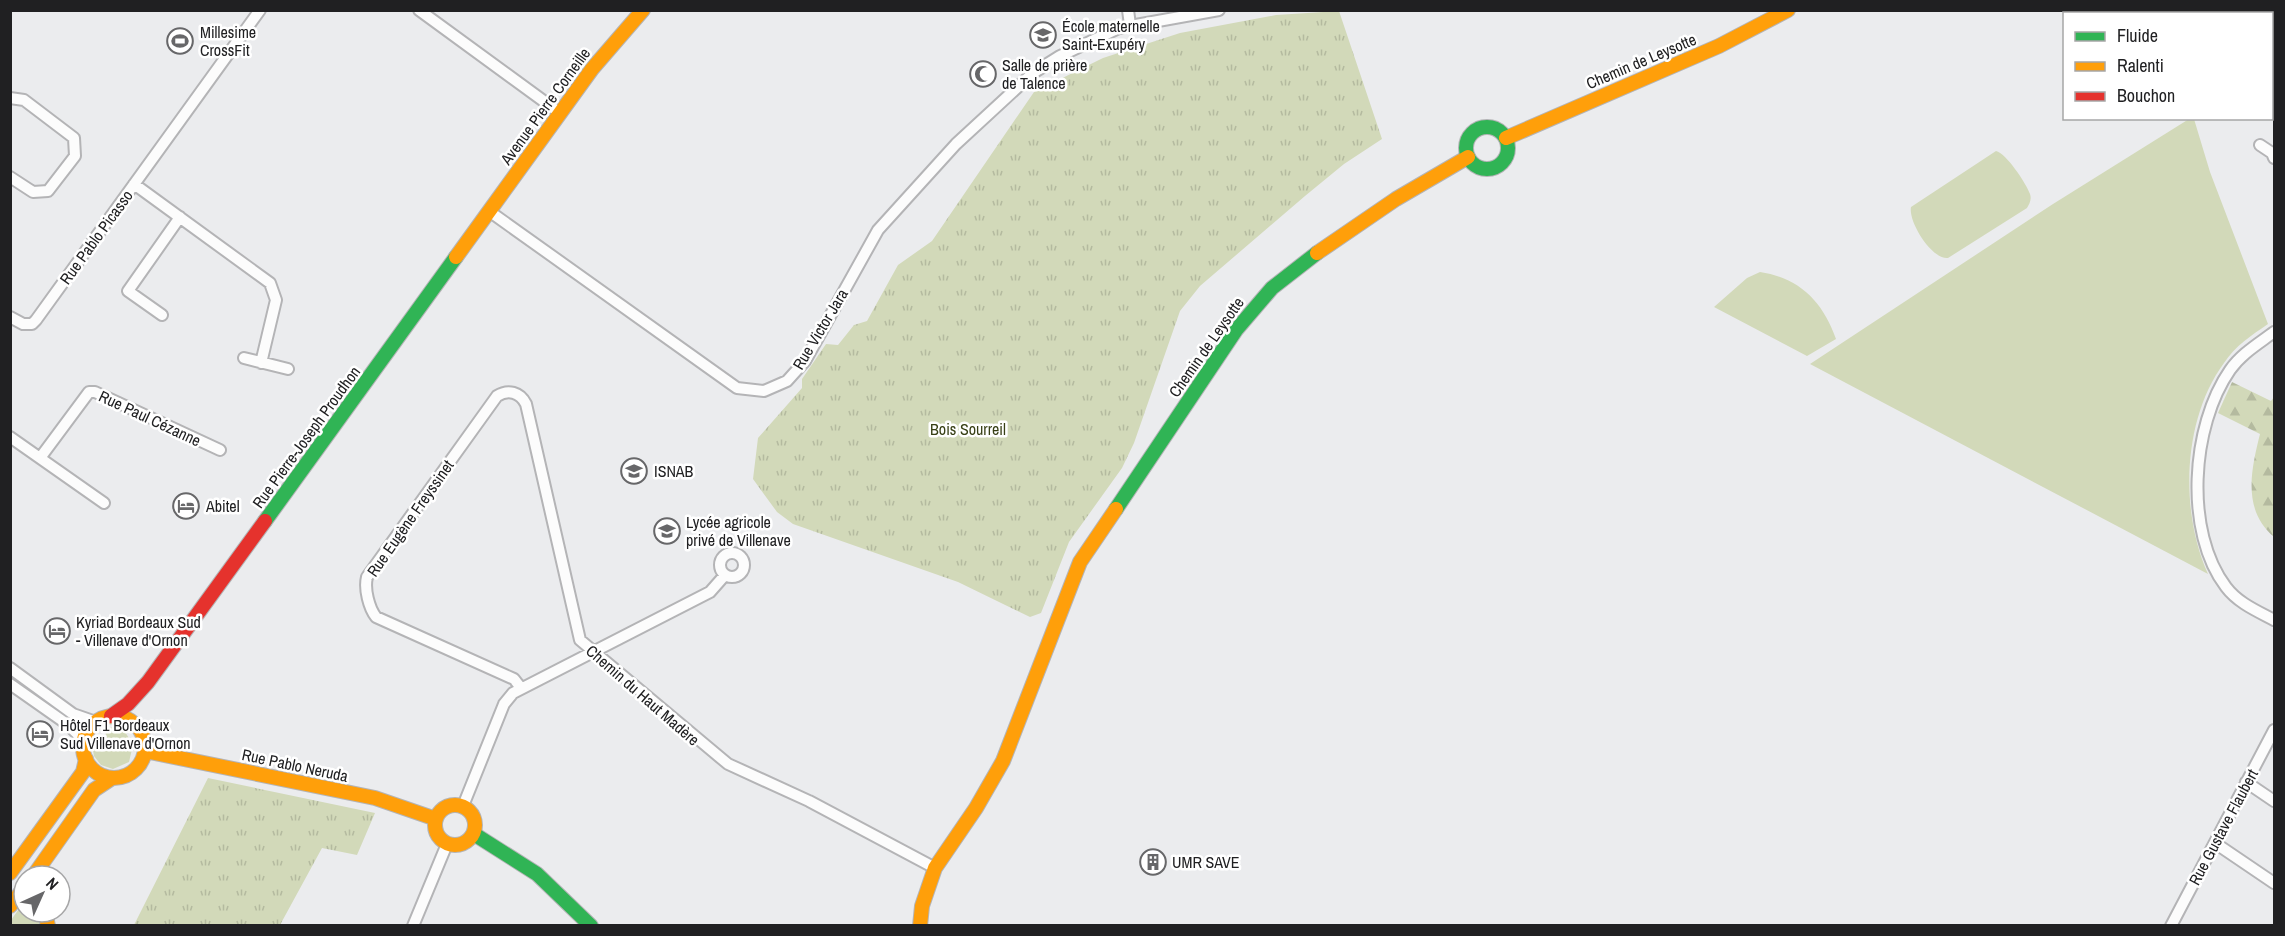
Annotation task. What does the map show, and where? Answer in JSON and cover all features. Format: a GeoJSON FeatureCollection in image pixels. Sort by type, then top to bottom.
{"type":"FeatureCollection","features":[{"type":"Feature","properties":{"kind":"main road","name":"Avenue Pierre Corneille"},"geometry":{"type":"LineString","coordinates":[[489,211],[611,45],[643,10]]}},
{"type":"Feature","properties":{"kind":"main road","name":"Chemin de Leysotte"},"geometry":{"type":"LineString","coordinates":[[1506,138],[1719,46],[1788,10]]}},
{"type":"Feature","properties":{"kind":"main road"},"geometry":{"type":"LineString","coordinates":[[1496,129],[1506,138],[1508,152],[1502,164],[1496,168],[1476,166],[1468,157],[1468,139],[1476,130],[1496,129]]}},
{"type":"Feature","properties":{"kind":"main road","name":"Chemin de Leysotte"},"geometry":{"type":"LineString","coordinates":[[920,926],[922,906],[935,868],[963,824],[971,804],[993,766],[1024,687],[1043,644],[1052,630],[1080,562],[1112,511],[1253,307],[1290,274],[1360,223],[1428,178],[1468,157]]}},
{"type":"Feature","properties":{"kind":"main road","name":"Rue Pierre-Joseph Proudhon"},"geometry":{"type":"LineString","coordinates":[[111,717],[128,704],[148,682],[489,211]]}},
{"type":"Feature","properties":{"kind":"main road","name":"Rue Pierre-Joseph Proudhon"},"geometry":{"type":"LineString","coordinates":[[140,730],[137,709],[148,682]]}},
{"type":"Feature","properties":{"kind":"main road"},"geometry":{"type":"LineString","coordinates":[[11,872],[83,772],[86,759],[84,740],[96,722],[111,717],[127,720],[140,730],[145,751],[137,768],[130,774],[112,778],[94,790],[44,864]]}},
{"type":"Feature","properties":{"kind":"main road","name":"Rue Pablo Neruda"},"geometry":{"type":"LineString","coordinates":[[145,751],[375,798],[436,819]]}},
{"type":"Feature","properties":{"kind":"main road"},"geometry":{"type":"LineString","coordinates":[[86,759],[96,772],[112,778]]}},
{"type":"Feature","properties":{"kind":"main road"},"geometry":{"type":"LineString","coordinates":[[456,805],[463,806],[474,819],[474,834],[465,843],[447,844],[438,836],[436,819],[444,809],[456,805]]}},
{"type":"Feature","properties":{"kind":"main road"},"geometry":{"type":"LineString","coordinates":[[474,834],[506,851],[537,872],[562,893],[591,926]]}},
{"type":"Feature","properties":{"kind":"street","name":"Rue Pablo Picasso"},"geometry":{"type":"LineString","coordinates":[[10,316],[23,324],[32,324],[36,320],[260,10]]}},
{"type":"Feature","properties":{"kind":"street"},"geometry":{"type":"LineString","coordinates":[[420,10],[560,113]]}},
{"type":"Feature","properties":{"kind":"street"},"geometry":{"type":"LineString","coordinates":[[1128,10],[1130,25]]}},
{"type":"Feature","properties":{"kind":"street","name":"Rue Victor Jara"},"geometry":{"type":"LineString","coordinates":[[489,211],[737,388],[764,391],[787,381],[805,361],[878,231],[956,144],[1013,89],[1060,56],[1100,36],[1130,25],[1219,10]]}},
{"type":"Feature","properties":{"kind":"street"},"geometry":{"type":"LineString","coordinates":[[10,98],[24,100],[69,133],[76,146],[75,156],[48,191],[33,192],[12,182]]}},
{"type":"Feature","properties":{"kind":"street"},"geometry":{"type":"LineString","coordinates":[[2260,145],[2272,153],[2274,158]]}},
{"type":"Feature","properties":{"kind":"street"},"geometry":{"type":"LineString","coordinates":[[134,184],[270,283],[276,300],[261,363]]}},
{"type":"Feature","properties":{"kind":"street"},"geometry":{"type":"LineString","coordinates":[[162,315],[128,291],[180,217]]}},
{"type":"Feature","properties":{"kind":"street"},"geometry":{"type":"LineString","coordinates":[[2274,332],[2240,358],[2216,394],[2204,432],[2198,488],[2200,526],[2213,568],[2237,599],[2274,620]]}},
{"type":"Feature","properties":{"kind":"street"},"geometry":{"type":"LineString","coordinates":[[244,358],[288,369]]}},
{"type":"Feature","properties":{"kind":"street","name":"Rue Paul Cézanne"},"geometry":{"type":"LineString","coordinates":[[40,458],[89,392],[95,392],[219,450]]}},
{"type":"Feature","properties":{"kind":"street","name":"Rue Eugène Freyssinet"},"geometry":{"type":"LineString","coordinates":[[515,393],[507,392],[497,396],[367,577],[365,585],[372,611],[376,617],[514,679],[521,688]]}},
{"type":"Feature","properties":{"kind":"street","name":"Chemin du Haut Madère"},"geometry":{"type":"LineString","coordinates":[[515,393],[526,404],[577,633],[592,652],[728,764],[809,801],[935,868]]}},
{"type":"Feature","properties":{"kind":"street"},"geometry":{"type":"LineString","coordinates":[[10,437],[104,503]]}},
{"type":"Feature","properties":{"kind":"street"},"geometry":{"type":"LineString","coordinates":[[463,806],[504,704],[521,688],[710,592],[725,575]]}},
{"type":"Feature","properties":{"kind":"street"},"geometry":{"type":"LineString","coordinates":[[10,668],[74,714],[96,722]]}},
{"type":"Feature","properties":{"kind":"street"},"geometry":{"type":"LineString","coordinates":[[10,684],[67,724],[84,740]]}},
{"type":"Feature","properties":{"kind":"street","name":"Rue Gustave Flaubert"},"geometry":{"type":"LineString","coordinates":[[2171,926],[2274,730]]}},
{"type":"Feature","properties":{"kind":"street"},"geometry":{"type":"LineString","coordinates":[[2246,782],[2274,801]]}},
{"type":"Feature","properties":{"kind":"street"},"geometry":{"type":"LineString","coordinates":[[2215,843],[2274,883]]}},
{"type":"Feature","properties":{"kind":"street"},"geometry":{"type":"LineString","coordinates":[[413,926],[447,844]]}},
{"type":"Feature","properties":{"kind":"green space","name":"Bois Sourreil"},"geometry":{"type":"Polygon","coordinates":[[[1339,11],[1382,139],[1344,164],[1305,196],[1200,286],[1180,311],[1134,443],[1122,468],[1069,542],[1041,613],[1030,617],[958,582],[793,524],[777,512],[753,479],[758,438],[802,388],[802,379],[826,344],[838,345],[854,325],[867,321],[898,265],[932,241],[1034,92],[1103,58],[1180,33],[1276,15],[1339,11]]]}},
{"type":"Feature","properties":{"kind":"green space"},"geometry":{"type":"Polygon","coordinates":[[[2187,120],[2194,120],[2210,172],[2268,324],[2239,346],[2224,363],[2210,386],[2193,438],[2190,495],[2193,523],[2208,574],[1810,364],[2053,204],[2187,120]]]}},
{"type":"Feature","properties":{"kind":"green space"},"geometry":{"type":"Polygon","coordinates":[[[1996,151],[2010,163],[2028,189],[2031,196],[2029,205],[1948,258],[1942,257],[1928,247],[1922,239],[1913,222],[1911,207],[1996,151]]]}},
{"type":"Feature","properties":{"kind":"green space"},"geometry":{"type":"Polygon","coordinates":[[[1760,272],[1787,280],[1808,294],[1824,314],[1836,339],[1807,356],[1714,307],[1747,278],[1760,272]]]}},
{"type":"Feature","properties":{"kind":"green space"},"geometry":{"type":"Polygon","coordinates":[[[2232,382],[2271,401],[2274,397],[2274,537],[2257,515],[2253,502],[2252,475],[2260,434],[2218,413],[2232,382]]]}},
{"type":"Feature","properties":{"kind":"green space"},"geometry":{"type":"Polygon","coordinates":[[[113,727],[124,730],[133,745],[129,762],[113,769],[101,765],[94,756],[92,745],[102,744],[107,737],[104,729],[113,727]]]}},
{"type":"Feature","properties":{"kind":"green space"},"geometry":{"type":"Polygon","coordinates":[[[208,778],[375,813],[357,855],[322,848],[280,925],[134,925],[208,778]]]}},
{"type":"Feature","properties":{"kind":"green space"},"geometry":{"type":"Polygon","coordinates":[[[11,920],[12,924],[40,925],[11,926],[11,920]]]}},
{"type":"Feature","properties":{"kind":"traffic: fast"},"geometry":{"type":"LineString","coordinates":[[1487,127],[1502,133],[1508,148],[1502,163],[1487,169],[1472,163],[1466,148],[1472,133],[1487,127]]}},
{"type":"Feature","properties":{"kind":"traffic: fast"},"geometry":{"type":"LineString","coordinates":[[1116,509],[1236,330],[1272,288],[1317,253]]}},
{"type":"Feature","properties":{"kind":"traffic: fast"},"geometry":{"type":"LineString","coordinates":[[265,521],[456,257]]}},
{"type":"Feature","properties":{"kind":"traffic: fast"},"geometry":{"type":"LineString","coordinates":[[474,834],[537,874],[591,926]]}},
{"type":"Feature","properties":{"kind":"traffic: slow"},"geometry":{"type":"LineString","coordinates":[[456,257],[592,69],[643,10]]}},
{"type":"Feature","properties":{"kind":"traffic: slow"},"geometry":{"type":"LineString","coordinates":[[1506,138],[1719,46],[1788,10]]}},
{"type":"Feature","properties":{"kind":"traffic: slow"},"geometry":{"type":"LineString","coordinates":[[1317,253],[1396,199],[1468,157]]}},
{"type":"Feature","properties":{"kind":"traffic: slow"},"geometry":{"type":"LineString","coordinates":[[920,926],[922,906],[935,868],[976,808],[1003,761],[1080,562],[1116,509]]}},
{"type":"Feature","properties":{"kind":"traffic: slow"},"geometry":{"type":"LineString","coordinates":[[114,716],[136,725],[145,747],[136,769],[114,778],[92,769],[83,747],[92,725],[114,716]]}},
{"type":"Feature","properties":{"kind":"traffic: slow"},"geometry":{"type":"LineString","coordinates":[[145,751],[375,798],[436,819]]}},
{"type":"Feature","properties":{"kind":"traffic: slow"},"geometry":{"type":"LineString","coordinates":[[10,873],[83,772],[86,759]]}},
{"type":"Feature","properties":{"kind":"traffic: slow"},"geometry":{"type":"LineString","coordinates":[[42,864],[94,790],[112,778]]}},
{"type":"Feature","properties":{"kind":"traffic: slow"},"geometry":{"type":"LineString","coordinates":[[455,805],[463,806],[469,811],[474,817],[475,825],[474,833],[469,839],[463,844],[455,845],[447,844],[441,839],[436,833],[435,825],[436,817],[441,811],[447,806],[455,805]]}},
{"type":"Feature","properties":{"kind":"traffic: jam"},"geometry":{"type":"LineString","coordinates":[[111,716],[128,704],[148,682],[265,521]]}},
{"type":"Feature","properties":{"kind":"place","name":"École maternelle Saint-Exupéry"},"geometry":{"type":"Point","coordinates":[1043,35]}},
{"type":"Feature","properties":{"kind":"place","name":"Millesime CrossFit"},"geometry":{"type":"Point","coordinates":[180,41]}},
{"type":"Feature","properties":{"kind":"place","name":"Salle de prière de Talence"},"geometry":{"type":"Point","coordinates":[983,74]}},
{"type":"Feature","properties":{"kind":"place","name":"ISNAB"},"geometry":{"type":"Point","coordinates":[634,471]}},
{"type":"Feature","properties":{"kind":"place","name":"Abitel"},"geometry":{"type":"Point","coordinates":[186,506]}},
{"type":"Feature","properties":{"kind":"place","name":"Lycée agricole privé de Villenave"},"geometry":{"type":"Point","coordinates":[667,531]}},
{"type":"Feature","properties":{"kind":"place","name":"Kyriad Bordeaux Sud - Villenave d'Ornon"},"geometry":{"type":"Point","coordinates":[57,631]}},
{"type":"Feature","properties":{"kind":"place","name":"Hôtel F1 Bordeaux Sud Villenave d'Ornon"},"geometry":{"type":"Point","coordinates":[40,734]}},
{"type":"Feature","properties":{"kind":"place","name":"UMR SAVE"},"geometry":{"type":"Point","coordinates":[1153,862]}}]}
